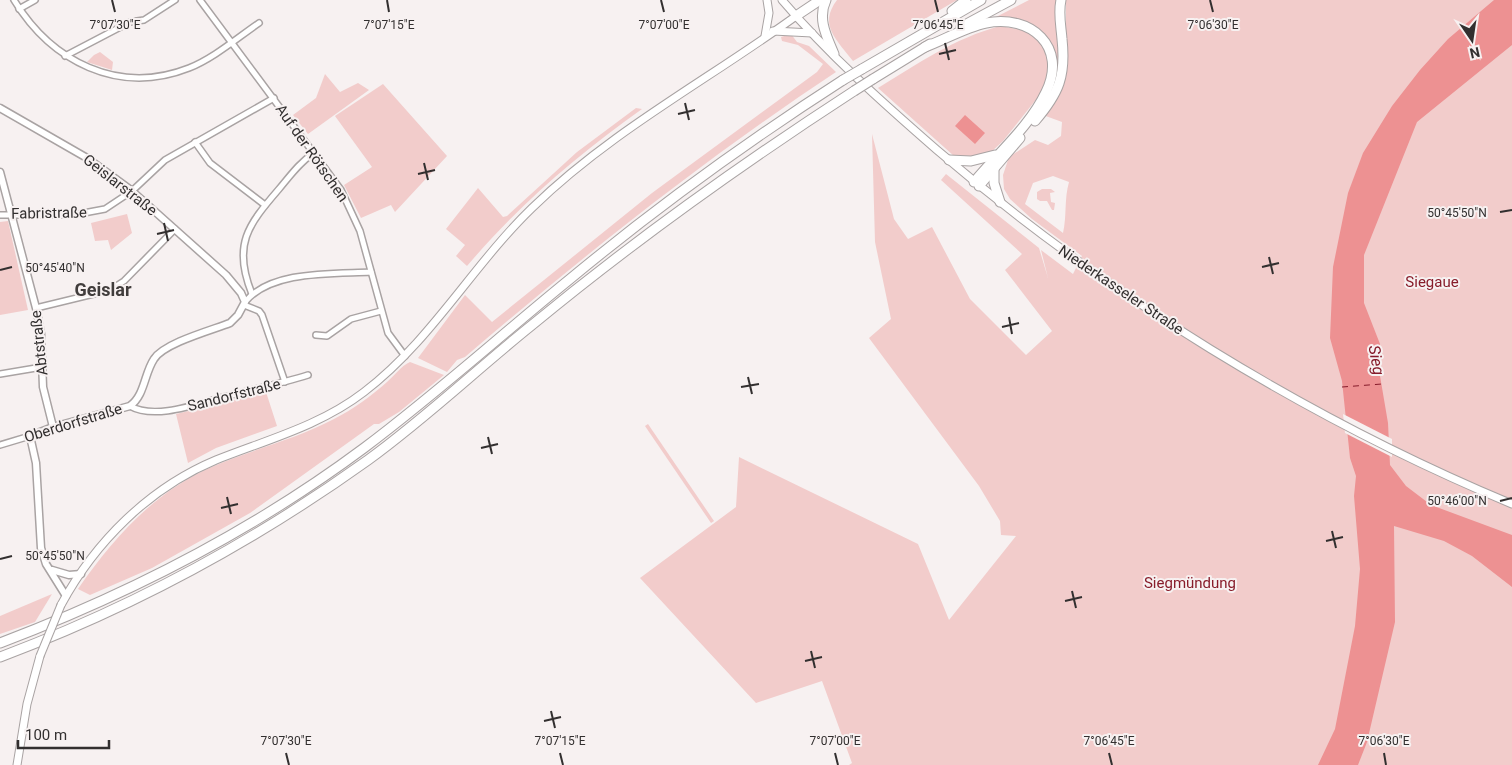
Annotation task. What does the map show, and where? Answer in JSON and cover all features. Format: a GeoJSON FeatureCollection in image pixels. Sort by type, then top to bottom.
{"type":"FeatureCollection","features":[{"type":"Feature","properties":{"kind":"highway"},"geometry":{"type":"LineString","coordinates":[[796,16],[820,0]]}},
{"type":"Feature","properties":{"kind":"highway"},"geometry":{"type":"LineString","coordinates":[[826,0],[822,15],[823,26],[834,54]]}},
{"type":"Feature","properties":{"kind":"highway"},"geometry":{"type":"LineString","coordinates":[[935,25],[966,0]]}},
{"type":"Feature","properties":{"kind":"highway"},"geometry":{"type":"LineString","coordinates":[[0,643],[134,587],[194,555],[313,484],[364,448],[426,399],[570,278],[692,183],[771,127],[843,80],[981,0]]}},
{"type":"Feature","properties":{"kind":"highway"},"geometry":{"type":"LineString","coordinates":[[0,657],[76,627],[189,572],[269,526],[320,493],[370,459],[432,410],[531,325],[649,231],[764,149],[854,90],[925,47],[1011,0]]}},
{"type":"Feature","properties":{"kind":"highway"},"geometry":{"type":"LineString","coordinates":[[977,184],[994,168],[1043,111],[1054,97],[1062,80],[1064,67],[1059,15],[1060,0]]}},
{"type":"Feature","properties":{"kind":"highway"},"geometry":{"type":"LineString","coordinates":[[925,47],[985,23],[1004,22],[1019,24],[1034,30],[1048,46],[1053,68],[1047,92],[1035,112],[998,154],[977,184]]}},
{"type":"Feature","properties":{"kind":"highway"},"geometry":{"type":"LineString","coordinates":[[949,160],[971,162],[998,154]]}},
{"type":"Feature","properties":{"kind":"highway"},"geometry":{"type":"LineString","coordinates":[[994,168],[994,183],[1000,202]]}},
{"type":"Feature","properties":{"kind":"main road"},"geometry":{"type":"LineString","coordinates":[[765,36],[769,13],[767,0]]}},
{"type":"Feature","properties":{"kind":"main road","name":"Niederkasseler Straße"},"geometry":{"type":"LineString","coordinates":[[782,0],[812,33],[879,98],[977,184],[1072,258],[1166,322],[1296,398],[1380,442],[1512,504]]}},
{"type":"Feature","properties":{"kind":"main road"},"geometry":{"type":"LineString","coordinates":[[17,765],[27,704],[40,656],[61,606],[97,551],[129,516],[157,493],[185,476],[214,461],[303,427],[334,412],[363,393],[405,356],[502,238],[562,180],[624,131],[796,16]]}},
{"type":"Feature","properties":{"kind":"main road"},"geometry":{"type":"LineString","coordinates":[[773,31],[812,33]]}},
{"type":"Feature","properties":{"kind":"street"},"geometry":{"type":"LineString","coordinates":[[14,0],[40,36],[65,56],[106,73],[133,77],[160,76],[189,68],[214,55],[259,23]]}},
{"type":"Feature","properties":{"kind":"street"},"geometry":{"type":"LineString","coordinates":[[19,8],[35,0]]}},
{"type":"Feature","properties":{"kind":"street"},"geometry":{"type":"LineString","coordinates":[[65,56],[130,22],[144,20],[175,0]]}},
{"type":"Feature","properties":{"kind":"street","name":"Auf der Rötschen"},"geometry":{"type":"LineString","coordinates":[[200,0],[341,190],[352,212],[388,333],[405,356]]}},
{"type":"Feature","properties":{"kind":"street","name":"Fabristraße"},"geometry":{"type":"LineString","coordinates":[[0,215],[73,215],[94,213],[114,205],[165,160],[274,98]]}},
{"type":"Feature","properties":{"kind":"street","name":"Geislarstraße"},"geometry":{"type":"LineString","coordinates":[[0,108],[87,158],[132,191],[226,275],[241,293],[244,303]]}},
{"type":"Feature","properties":{"kind":"street"},"geometry":{"type":"LineString","coordinates":[[196,142],[210,163],[265,205]]}},
{"type":"Feature","properties":{"kind":"street"},"geometry":{"type":"LineString","coordinates":[[252,294],[245,269],[244,240],[248,228],[292,173],[314,153]]}},
{"type":"Feature","properties":{"kind":"street","name":"Abtstraße"},"geometry":{"type":"LineString","coordinates":[[0,172],[36,308],[41,334],[43,387],[53,427]]}},
{"type":"Feature","properties":{"kind":"street"},"geometry":{"type":"LineString","coordinates":[[36,308],[110,290],[124,281],[176,229]]}},
{"type":"Feature","properties":{"kind":"street"},"geometry":{"type":"LineString","coordinates":[[285,382],[262,315],[259,311],[244,303],[252,294],[298,276],[371,272]]}},
{"type":"Feature","properties":{"kind":"street","name":"Oberdorfstraße"},"geometry":{"type":"LineString","coordinates":[[0,445],[53,427],[130,406],[138,401],[151,365],[162,350],[230,323],[238,315],[244,303]]}},
{"type":"Feature","properties":{"kind":"street"},"geometry":{"type":"LineString","coordinates":[[316,335],[328,336],[350,319],[381,311]]}},
{"type":"Feature","properties":{"kind":"street"},"geometry":{"type":"LineString","coordinates":[[0,374],[42,367]]}},
{"type":"Feature","properties":{"kind":"street","name":"Sandorfstraße"},"geometry":{"type":"LineString","coordinates":[[130,406],[143,412],[201,405],[220,398],[308,375]]}},
{"type":"Feature","properties":{"kind":"street"},"geometry":{"type":"LineString","coordinates":[[30,436],[36,464],[41,548],[46,564],[52,570],[66,596]]}},
{"type":"Feature","properties":{"kind":"street"},"geometry":{"type":"LineString","coordinates":[[52,570],[69,575],[81,574]]}},
{"type":"Feature","properties":{"kind":"green space"},"geometry":{"type":"Polygon","coordinates":[[[837,0],[957,0],[853,61],[836,39],[829,25],[829,17],[837,0]]]}},
{"type":"Feature","properties":{"kind":"green space"},"geometry":{"type":"Polygon","coordinates":[[[1029,0],[1057,0],[1058,66],[1051,43],[1038,28],[1020,20],[996,17],[1029,0]]]}},
{"type":"Feature","properties":{"kind":"green space"},"geometry":{"type":"Polygon","coordinates":[[[1066,0],[1512,0],[1512,765],[849,765],[852,763],[822,681],[756,703],[640,578],[736,507],[739,457],[918,544],[949,620],[1016,536],[1001,535],[1000,521],[979,486],[869,338],[891,319],[875,242],[872,134],[894,219],[908,239],[932,227],[970,299],[1026,355],[1052,331],[1005,270],[1022,254],[941,180],[946,174],[1039,248],[1048,278],[1041,250],[1073,274],[1082,256],[1032,219],[1010,199],[1004,189],[1003,175],[1009,157],[1035,140],[1048,145],[1061,136],[1062,122],[1043,115],[1061,88],[1066,73],[1066,0]],[[1053,176],[1033,183],[1025,204],[1063,233],[1067,195],[1069,182],[1053,176]]]}},
{"type":"Feature","properties":{"kind":"green space"},"geometry":{"type":"Polygon","coordinates":[[[1000,26],[1028,31],[1042,43],[1050,70],[1046,87],[1003,141],[990,153],[968,158],[954,156],[878,88],[922,61],[967,37],[1000,26]]]}},
{"type":"Feature","properties":{"kind":"green space"},"geometry":{"type":"Polygon","coordinates":[[[791,34],[797,42],[809,46],[836,72],[740,138],[646,208],[465,357],[457,360],[447,372],[418,358],[465,295],[492,322],[652,193],[817,72],[823,64],[798,45],[782,41],[781,37],[791,34]]]}},
{"type":"Feature","properties":{"kind":"green space"},"geometry":{"type":"Polygon","coordinates":[[[100,52],[113,62],[112,70],[87,62],[100,52]]]}},
{"type":"Feature","properties":{"kind":"green space"},"geometry":{"type":"Polygon","coordinates":[[[325,74],[340,92],[358,83],[369,90],[308,134],[293,115],[316,98],[325,74]]]}},
{"type":"Feature","properties":{"kind":"green space"},"geometry":{"type":"Polygon","coordinates":[[[383,84],[447,156],[395,212],[391,205],[361,218],[344,185],[372,167],[335,116],[383,84]]]}},
{"type":"Feature","properties":{"kind":"green space"},"geometry":{"type":"Polygon","coordinates":[[[636,108],[642,109],[595,144],[550,182],[507,222],[467,266],[456,256],[465,245],[446,229],[478,188],[503,217],[507,216],[577,152],[636,108]]]}},
{"type":"Feature","properties":{"kind":"green space"},"geometry":{"type":"Polygon","coordinates":[[[1042,189],[1051,189],[1055,192],[1050,193],[1051,202],[1055,203],[1054,210],[1052,210],[1047,201],[1037,199],[1037,192],[1042,189]]]}},
{"type":"Feature","properties":{"kind":"green space"},"geometry":{"type":"Polygon","coordinates":[[[127,214],[132,233],[111,250],[108,240],[95,241],[91,223],[127,214]]]}},
{"type":"Feature","properties":{"kind":"green space"},"geometry":{"type":"Polygon","coordinates":[[[8,221],[28,310],[0,315],[0,222],[8,221]]]}},
{"type":"Feature","properties":{"kind":"green space"},"geometry":{"type":"Polygon","coordinates":[[[410,362],[444,375],[399,412],[379,424],[374,424],[250,513],[152,568],[90,595],[78,589],[121,534],[137,517],[173,488],[214,466],[320,426],[341,415],[355,407],[410,362]]]}},
{"type":"Feature","properties":{"kind":"green space"},"geometry":{"type":"Polygon","coordinates":[[[266,392],[277,426],[216,448],[188,463],[176,414],[266,392]]]}},
{"type":"Feature","properties":{"kind":"green space"},"geometry":{"type":"Polygon","coordinates":[[[648,424],[714,521],[711,523],[645,426],[648,424]]]}},
{"type":"Feature","properties":{"kind":"green space"},"geometry":{"type":"Polygon","coordinates":[[[52,594],[35,622],[0,634],[0,616],[52,594]]]}},
{"type":"Feature","properties":{"kind":"water","name":"Sieg"},"geometry":{"type":"Polygon","coordinates":[[[1494,0],[1512,0],[1512,45],[1417,122],[1364,255],[1364,303],[1380,344],[1379,370],[1388,423],[1390,465],[1406,486],[1431,505],[1512,535],[1512,587],[1472,556],[1444,541],[1394,526],[1395,622],[1367,742],[1358,765],[1318,765],[1335,729],[1355,626],[1360,569],[1354,496],[1356,476],[1350,458],[1342,381],[1330,338],[1333,267],[1348,193],[1363,153],[1392,106],[1420,70],[1448,39],[1494,0]]]}},
{"type":"Feature","properties":{"kind":"water"},"geometry":{"type":"Polygon","coordinates":[[[965,115],[985,133],[975,144],[955,126],[965,115]]]}},
{"type":"Feature","properties":{"kind":"pier"},"geometry":{"type":"Polygon","coordinates":[[[1343,414],[1392,439],[1392,457],[1345,433],[1343,414]]]}},
{"type":"Feature","properties":{"kind":"ferry route"},"geometry":{"type":"LineString","coordinates":[[1342,387],[1382,384]]}},
{"type":"Feature","properties":{"kind":"district","name":"Geislar"},"geometry":{"type":"Point","coordinates":[103,290]}},
{"type":"Feature","properties":{"kind":"park label","name":"Siegaue"},"geometry":{"type":"Point","coordinates":[1432,282]}},
{"type":"Feature","properties":{"kind":"park label","name":"Siegmündung"},"geometry":{"type":"Point","coordinates":[1190,583]}}]}
